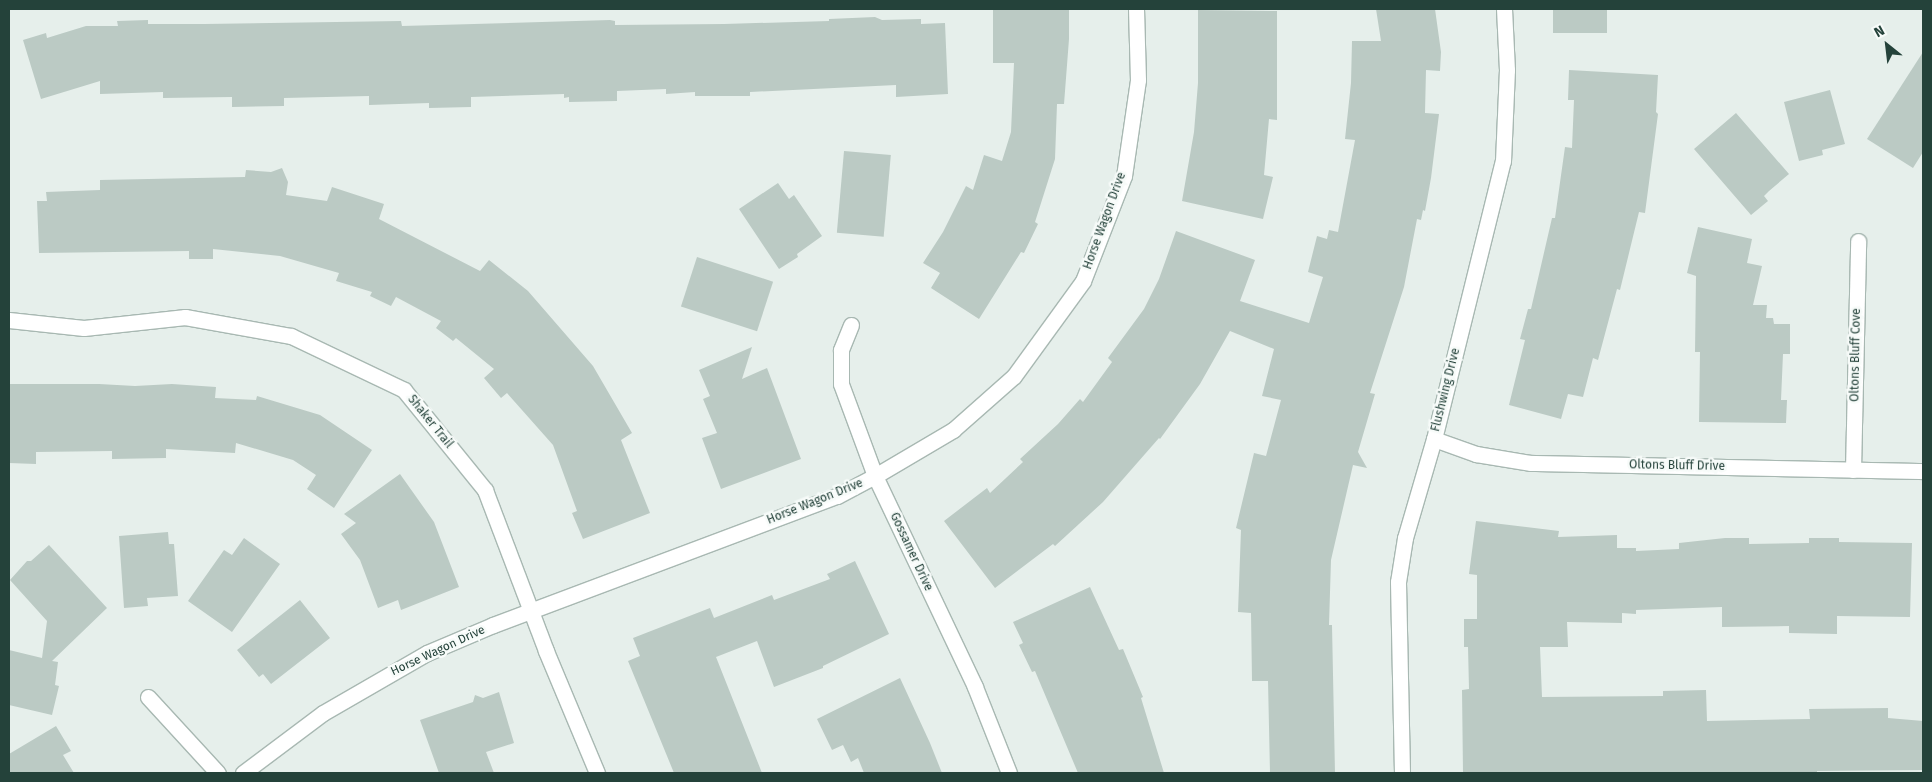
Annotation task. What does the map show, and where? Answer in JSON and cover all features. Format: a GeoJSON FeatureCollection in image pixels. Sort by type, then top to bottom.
{"type":"FeatureCollection","features":[{"type":"Feature","properties":{"kind":"street","name":"Horse Wagon Drive"},"geometry":{"type":"LineString","coordinates":[[243,773],[323,713],[369,684],[427,653],[493,625],[532,612],[837,496],[876,476],[954,430],[1014,376],[1083,281],[1124,176],[1138,80],[1136,9]]}},
{"type":"Feature","properties":{"kind":"street","name":"Flushwing Drive"},"geometry":{"type":"LineString","coordinates":[[1402,773],[1398,582],[1405,538],[1434,439],[1503,162],[1507,70],[1504,9]]}},
{"type":"Feature","properties":{"kind":"street","name":"Oltons Bluff Cove"},"geometry":{"type":"LineString","coordinates":[[1853,470],[1858,241]]}},
{"type":"Feature","properties":{"kind":"street","name":"Shaker Trail"},"geometry":{"type":"LineString","coordinates":[[9,320],[84,328],[186,317],[291,336],[404,390],[485,490],[546,651],[597,773]]}},
{"type":"Feature","properties":{"kind":"street","name":"Gossamer Drive"},"geometry":{"type":"LineString","coordinates":[[851,325],[841,350],[841,384],[876,476],[975,687],[1009,773]]}},
{"type":"Feature","properties":{"kind":"street","name":"Oltons Bluff Drive"},"geometry":{"type":"LineString","coordinates":[[1434,439],[1476,454],[1531,464],[1923,471]]}},
{"type":"Feature","properties":{"kind":"street"},"geometry":{"type":"LineString","coordinates":[[148,697],[218,773]]}},
{"type":"Feature","properties":{"kind":"building"},"geometry":{"type":"Polygon","coordinates":[[[993,9],[1069,10],[1069,39],[1064,104],[1057,104],[1055,159],[1035,222],[1038,224],[1024,253],[1021,252],[979,319],[931,288],[940,273],[923,263],[943,232],[966,186],[973,190],[984,155],[1002,161],[1011,132],[1014,63],[993,63],[993,9]]]}},
{"type":"Feature","properties":{"kind":"building"},"geometry":{"type":"Polygon","coordinates":[[[1376,9],[1435,9],[1441,52],[1440,71],[1426,70],[1425,113],[1439,114],[1431,178],[1425,211],[1423,210],[1421,220],[1417,219],[1404,287],[1370,393],[1375,394],[1358,452],[1367,468],[1353,465],[1331,560],[1329,625],[1332,625],[1335,773],[1270,773],[1268,681],[1252,681],[1251,613],[1238,612],[1241,530],[1236,528],[1254,453],[1266,456],[1281,400],[1262,396],[1274,349],[1230,331],[1200,384],[1160,439],[1103,502],[1055,546],[1053,544],[995,588],[944,521],[987,488],[990,493],[1023,462],[1020,459],[1058,424],[1080,399],[1083,402],[1112,362],[1108,358],[1144,309],[1159,279],[1176,231],[1255,260],[1240,301],[1309,323],[1323,277],[1308,272],[1317,236],[1327,239],[1329,230],[1338,232],[1355,140],[1345,139],[1351,83],[1352,41],[1381,41],[1376,9]]]}},
{"type":"Feature","properties":{"kind":"building"},"geometry":{"type":"Polygon","coordinates":[[[1553,9],[1607,9],[1607,33],[1553,33],[1553,9]]]}},
{"type":"Feature","properties":{"kind":"building"},"geometry":{"type":"Polygon","coordinates":[[[1198,10],[1277,11],[1277,120],[1269,119],[1264,175],[1273,177],[1263,219],[1182,201],[1194,132],[1198,83],[1198,10]]]}},
{"type":"Feature","properties":{"kind":"building"},"geometry":{"type":"Polygon","coordinates":[[[875,17],[882,20],[921,19],[921,24],[945,23],[948,94],[896,97],[896,85],[750,92],[750,96],[695,96],[695,92],[666,94],[666,89],[617,91],[617,101],[569,102],[569,97],[564,98],[564,94],[471,97],[471,107],[429,108],[429,103],[369,105],[369,96],[284,98],[284,106],[232,107],[232,97],[163,98],[163,92],[100,94],[100,81],[41,99],[23,40],[46,33],[47,38],[86,26],[118,26],[117,21],[148,20],[148,24],[401,21],[402,26],[610,20],[615,21],[615,25],[724,24],[829,21],[829,19],[875,17]]]}},
{"type":"Feature","properties":{"kind":"building"},"geometry":{"type":"Polygon","coordinates":[[[1923,52],[1923,152],[1913,168],[1867,139],[1923,52]]]}},
{"type":"Feature","properties":{"kind":"building"},"geometry":{"type":"Polygon","coordinates":[[[1569,70],[1658,75],[1656,112],[1658,114],[1645,213],[1639,212],[1620,290],[1617,289],[1598,360],[1593,358],[1583,397],[1568,394],[1561,419],[1509,405],[1525,340],[1520,339],[1528,309],[1531,309],[1552,218],[1555,218],[1565,147],[1572,148],[1574,100],[1568,100],[1569,70]]]}},
{"type":"Feature","properties":{"kind":"building"},"geometry":{"type":"Polygon","coordinates":[[[1830,90],[1845,144],[1822,150],[1823,155],[1799,161],[1784,102],[1830,90]]]}},
{"type":"Feature","properties":{"kind":"building"},"geometry":{"type":"Polygon","coordinates":[[[1736,113],[1789,174],[1764,196],[1768,201],[1751,215],[1694,149],[1736,113]]]}},
{"type":"Feature","properties":{"kind":"building"},"geometry":{"type":"Polygon","coordinates":[[[844,151],[891,155],[884,237],[837,233],[844,151]]]}},
{"type":"Feature","properties":{"kind":"building"},"geometry":{"type":"Polygon","coordinates":[[[282,168],[288,182],[286,195],[327,201],[332,187],[384,204],[379,219],[480,271],[489,260],[528,291],[593,366],[632,433],[621,440],[650,513],[583,539],[572,513],[577,511],[553,445],[507,393],[501,398],[484,378],[494,369],[456,338],[453,341],[436,328],[441,321],[396,297],[391,306],[370,296],[372,292],[336,281],[339,273],[280,256],[213,249],[213,259],[189,259],[189,251],[39,253],[37,201],[47,201],[46,192],[100,190],[100,180],[245,177],[246,170],[271,172],[282,168]]]}},
{"type":"Feature","properties":{"kind":"building"},"geometry":{"type":"Polygon","coordinates":[[[778,183],[789,199],[794,195],[822,236],[797,254],[798,257],[779,269],[739,209],[778,183]]]}},
{"type":"Feature","properties":{"kind":"building"},"geometry":{"type":"Polygon","coordinates":[[[1698,227],[1752,239],[1747,263],[1762,266],[1753,305],[1767,305],[1766,318],[1773,318],[1774,324],[1790,324],[1790,354],[1783,354],[1781,400],[1787,400],[1786,423],[1699,422],[1700,352],[1695,352],[1696,276],[1687,273],[1698,227]]]}},
{"type":"Feature","properties":{"kind":"building"},"geometry":{"type":"Polygon","coordinates":[[[697,257],[773,282],[757,331],[681,306],[697,257]]]}},
{"type":"Feature","properties":{"kind":"building"},"geometry":{"type":"Polygon","coordinates":[[[752,347],[742,379],[767,368],[801,459],[721,489],[702,438],[717,433],[703,399],[710,396],[699,370],[752,347]]]}},
{"type":"Feature","properties":{"kind":"building"},"geometry":{"type":"Polygon","coordinates":[[[9,384],[135,386],[172,384],[216,387],[215,398],[256,400],[257,396],[320,415],[372,450],[334,508],[307,489],[316,475],[293,460],[236,443],[235,453],[166,449],[166,458],[112,459],[112,451],[36,452],[36,464],[9,463],[9,384]]]}},
{"type":"Feature","properties":{"kind":"building"},"geometry":{"type":"Polygon","coordinates":[[[400,474],[434,522],[459,587],[401,610],[398,600],[378,608],[360,560],[341,534],[356,523],[344,514],[400,474]]]}},
{"type":"Feature","properties":{"kind":"building"},"geometry":{"type":"Polygon","coordinates":[[[1476,521],[1559,531],[1558,537],[1617,535],[1617,548],[1636,548],[1636,551],[1679,549],[1679,543],[1725,538],[1749,538],[1749,544],[1809,543],[1809,538],[1839,538],[1839,542],[1912,543],[1910,617],[1837,616],[1837,634],[1789,633],[1789,626],[1722,627],[1722,607],[1636,610],[1636,614],[1622,613],[1622,623],[1567,622],[1568,647],[1540,647],[1542,697],[1663,696],[1663,691],[1706,690],[1707,721],[1810,719],[1809,709],[1888,708],[1888,718],[1923,721],[1923,770],[1817,771],[1817,773],[1463,773],[1462,690],[1469,689],[1468,647],[1464,647],[1464,619],[1477,619],[1477,575],[1469,574],[1476,521]]]}},
{"type":"Feature","properties":{"kind":"building"},"geometry":{"type":"Polygon","coordinates":[[[168,532],[169,544],[174,544],[178,596],[147,598],[148,606],[124,608],[119,536],[168,532]]]}},
{"type":"Feature","properties":{"kind":"building"},"geometry":{"type":"Polygon","coordinates":[[[244,538],[280,564],[232,632],[188,601],[224,550],[232,555],[244,538]]]}},
{"type":"Feature","properties":{"kind":"building"},"geometry":{"type":"Polygon","coordinates":[[[49,545],[107,608],[52,661],[58,662],[55,685],[59,686],[52,715],[9,705],[9,650],[42,658],[47,621],[10,580],[27,561],[31,561],[49,545]]]}},
{"type":"Feature","properties":{"kind":"building"},"geometry":{"type":"Polygon","coordinates":[[[855,561],[889,634],[823,666],[823,668],[774,687],[757,641],[716,657],[762,773],[674,773],[628,661],[640,656],[633,638],[710,608],[714,618],[772,595],[774,600],[830,579],[827,574],[855,561]]]}},
{"type":"Feature","properties":{"kind":"building"},"geometry":{"type":"Polygon","coordinates":[[[1090,587],[1119,650],[1123,649],[1143,697],[1141,698],[1164,773],[1078,773],[1035,671],[1032,672],[1019,645],[1023,643],[1013,622],[1090,587]]]}},
{"type":"Feature","properties":{"kind":"building"},"geometry":{"type":"Polygon","coordinates":[[[300,600],[330,638],[271,684],[263,674],[259,677],[237,650],[300,600]]]}},
{"type":"Feature","properties":{"kind":"building"},"geometry":{"type":"Polygon","coordinates":[[[900,678],[942,773],[864,773],[858,758],[851,762],[843,745],[832,750],[817,719],[900,678]]]}},
{"type":"Feature","properties":{"kind":"building"},"geometry":{"type":"Polygon","coordinates":[[[499,692],[514,743],[486,752],[494,773],[439,773],[420,720],[473,702],[475,695],[483,698],[499,692]]]}},
{"type":"Feature","properties":{"kind":"building"},"geometry":{"type":"Polygon","coordinates":[[[56,726],[71,751],[63,755],[74,773],[9,773],[9,754],[56,726]]]}}]}
